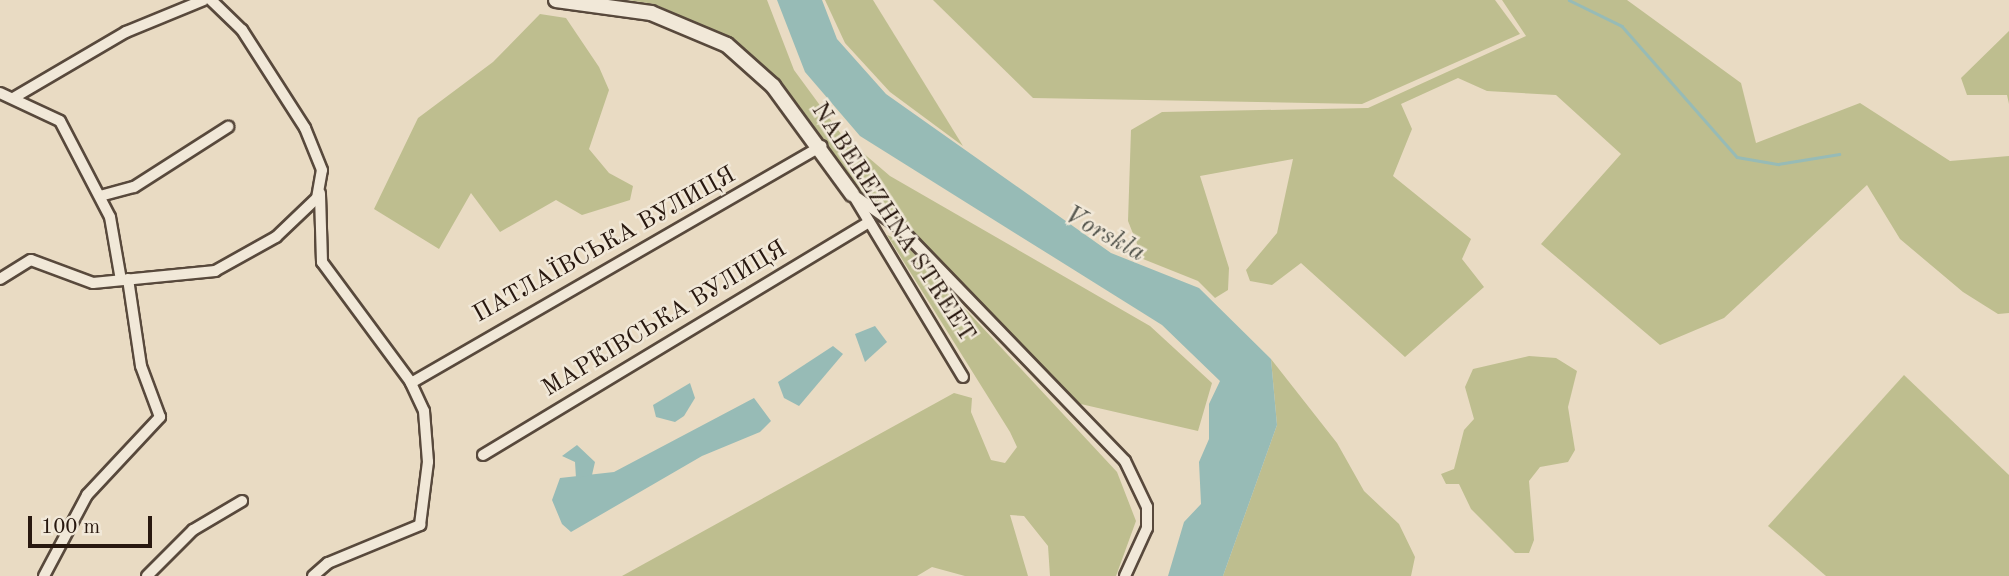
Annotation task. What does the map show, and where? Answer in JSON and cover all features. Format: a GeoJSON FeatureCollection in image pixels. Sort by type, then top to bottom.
{"type":"FeatureCollection","features":[{"type":"Feature","properties":{"kind":"street"},"geometry":{"type":"LineString","coordinates":[[15,97],[118,37],[204,0]]}},
{"type":"Feature","properties":{"kind":"street"},"geometry":{"type":"LineString","coordinates":[[211,0],[242,30],[305,128],[322,170],[322,262],[411,383],[428,439],[420,525],[328,563],[313,576]]}},
{"type":"Feature","properties":{"kind":"street","name":"NABEREZHNA STREET"},"geometry":{"type":"LineString","coordinates":[[556,0],[651,13],[727,45],[762,74],[821,146],[963,377]]}},
{"type":"Feature","properties":{"kind":"street"},"geometry":{"type":"LineString","coordinates":[[0,93],[56,116],[100,196],[114,230],[141,366],[160,417],[87,495],[44,576]]}},
{"type":"Feature","properties":{"kind":"street"},"geometry":{"type":"LineString","coordinates":[[100,196],[134,187],[228,127]]}},
{"type":"Feature","properties":{"kind":"street","name":"ПАТЛАЇВСЬКА ВУЛИЦЯ"},"geometry":{"type":"LineString","coordinates":[[411,383],[821,146]]}},
{"type":"Feature","properties":{"kind":"street"},"geometry":{"type":"LineString","coordinates":[[0,279],[31,260],[79,282],[124,280],[231,265],[275,237],[321,189]]}},
{"type":"Feature","properties":{"kind":"street"},"geometry":{"type":"LineString","coordinates":[[852,194],[900,228],[1125,461],[1147,507],[1147,528],[1125,576]]}},
{"type":"Feature","properties":{"kind":"street","name":"МАРКІВСЬКА ВУЛИЦЯ"},"geometry":{"type":"LineString","coordinates":[[483,455],[869,222]]}},
{"type":"Feature","properties":{"kind":"street"},"geometry":{"type":"LineString","coordinates":[[146,576],[192,530],[242,501]]}},
{"type":"Feature","properties":{"kind":"green space"},"geometry":{"type":"Polygon","coordinates":[[[628,0],[767,0],[794,70],[841,134],[890,176],[1150,326],[1212,383],[1198,431],[1072,402],[903,221],[854,187],[760,65],[725,35],[654,4],[628,0]]]}},
{"type":"Feature","properties":{"kind":"green space"},"geometry":{"type":"Polygon","coordinates":[[[825,0],[873,0],[963,146],[890,92],[845,43],[825,0]]]}},
{"type":"Feature","properties":{"kind":"green space"},"geometry":{"type":"Polygon","coordinates":[[[933,0],[1495,0],[1520,34],[1362,104],[1033,98],[933,0]]]}},
{"type":"Feature","properties":{"kind":"green space"},"geometry":{"type":"Polygon","coordinates":[[[1502,0],[1627,0],[1741,83],[1756,143],[1860,103],[1950,161],[2009,156],[2009,313],[1998,314],[1963,292],[1900,239],[1867,185],[1724,318],[1660,345],[1541,244],[1621,154],[1556,95],[1487,91],[1458,78],[1401,104],[1412,129],[1393,176],[1471,239],[1462,259],[1484,287],[1405,357],[1301,263],[1272,285],[1250,281],[1246,270],[1277,233],[1293,159],[1200,176],[1229,268],[1228,290],[1215,298],[1198,281],[1143,259],[1128,221],[1131,130],[1162,112],[1368,108],[1526,36],[1502,0]]]}},
{"type":"Feature","properties":{"kind":"green space"},"geometry":{"type":"Polygon","coordinates":[[[540,14],[566,18],[599,67],[609,90],[589,149],[609,173],[633,186],[630,200],[582,215],[556,200],[500,232],[471,193],[439,249],[374,209],[418,118],[493,62],[540,14]]]}},
{"type":"Feature","properties":{"kind":"green space"},"geometry":{"type":"Polygon","coordinates":[[[2009,31],[2009,104],[2007,95],[1967,95],[1961,78],[2009,31]]]}},
{"type":"Feature","properties":{"kind":"green space"},"geometry":{"type":"Polygon","coordinates":[[[887,235],[902,241],[1117,472],[1136,521],[1116,576],[1050,576],[1048,546],[1024,516],[1010,515],[1028,576],[965,576],[932,567],[917,576],[622,576],[954,393],[972,398],[971,412],[991,460],[1005,463],[1017,447],[1010,432],[887,235]]]}},
{"type":"Feature","properties":{"kind":"green space"},"geometry":{"type":"Polygon","coordinates":[[[1529,356],[1556,358],[1577,371],[1568,407],[1575,450],[1568,462],[1540,467],[1529,481],[1534,540],[1529,553],[1515,553],[1471,509],[1459,484],[1446,484],[1441,474],[1454,469],[1464,430],[1474,419],[1465,387],[1473,369],[1529,356]]]}},
{"type":"Feature","properties":{"kind":"green space"},"geometry":{"type":"Polygon","coordinates":[[[1271,359],[1337,443],[1364,491],[1399,524],[1415,557],[1411,576],[1223,576],[1277,425],[1271,359]]]}},
{"type":"Feature","properties":{"kind":"green space"},"geometry":{"type":"Polygon","coordinates":[[[1904,375],[2009,475],[2009,576],[1826,576],[1768,526],[1904,375]]]}},
{"type":"Feature","properties":{"kind":"water"},"geometry":{"type":"Polygon","coordinates":[[[777,0],[822,0],[837,39],[886,94],[1111,253],[1199,288],[1271,359],[1277,425],[1223,576],[1168,576],[1184,522],[1201,504],[1199,462],[1209,439],[1209,404],[1220,381],[1162,325],[860,136],[805,72],[777,0]]]}},
{"type":"Feature","properties":{"kind":"water"},"geometry":{"type":"Polygon","coordinates":[[[875,326],[887,342],[865,362],[855,334],[875,326]]]}},
{"type":"Feature","properties":{"kind":"water"},"geometry":{"type":"Polygon","coordinates":[[[833,346],[843,354],[799,406],[784,398],[778,382],[833,346]]]}},
{"type":"Feature","properties":{"kind":"water"},"geometry":{"type":"Polygon","coordinates":[[[690,383],[695,398],[684,416],[675,422],[656,417],[653,405],[690,383]]]}},
{"type":"Feature","properties":{"kind":"water"},"geometry":{"type":"Polygon","coordinates":[[[754,398],[771,421],[760,432],[702,456],[571,532],[562,524],[552,500],[560,478],[614,472],[754,398]]]}},
{"type":"Feature","properties":{"kind":"water"},"geometry":{"type":"Polygon","coordinates":[[[577,445],[595,462],[592,475],[576,478],[575,462],[562,456],[577,445]]]}},
{"type":"Feature","properties":{"kind":"waterway"},"geometry":{"type":"LineString","coordinates":[[1569,0],[1622,26],[1737,157],[1778,164],[1839,154]]}},
{"type":"Feature","properties":{"kind":"water label","name":"Vorskla"},"geometry":{"type":"Point","coordinates":[1104,235]}}]}
